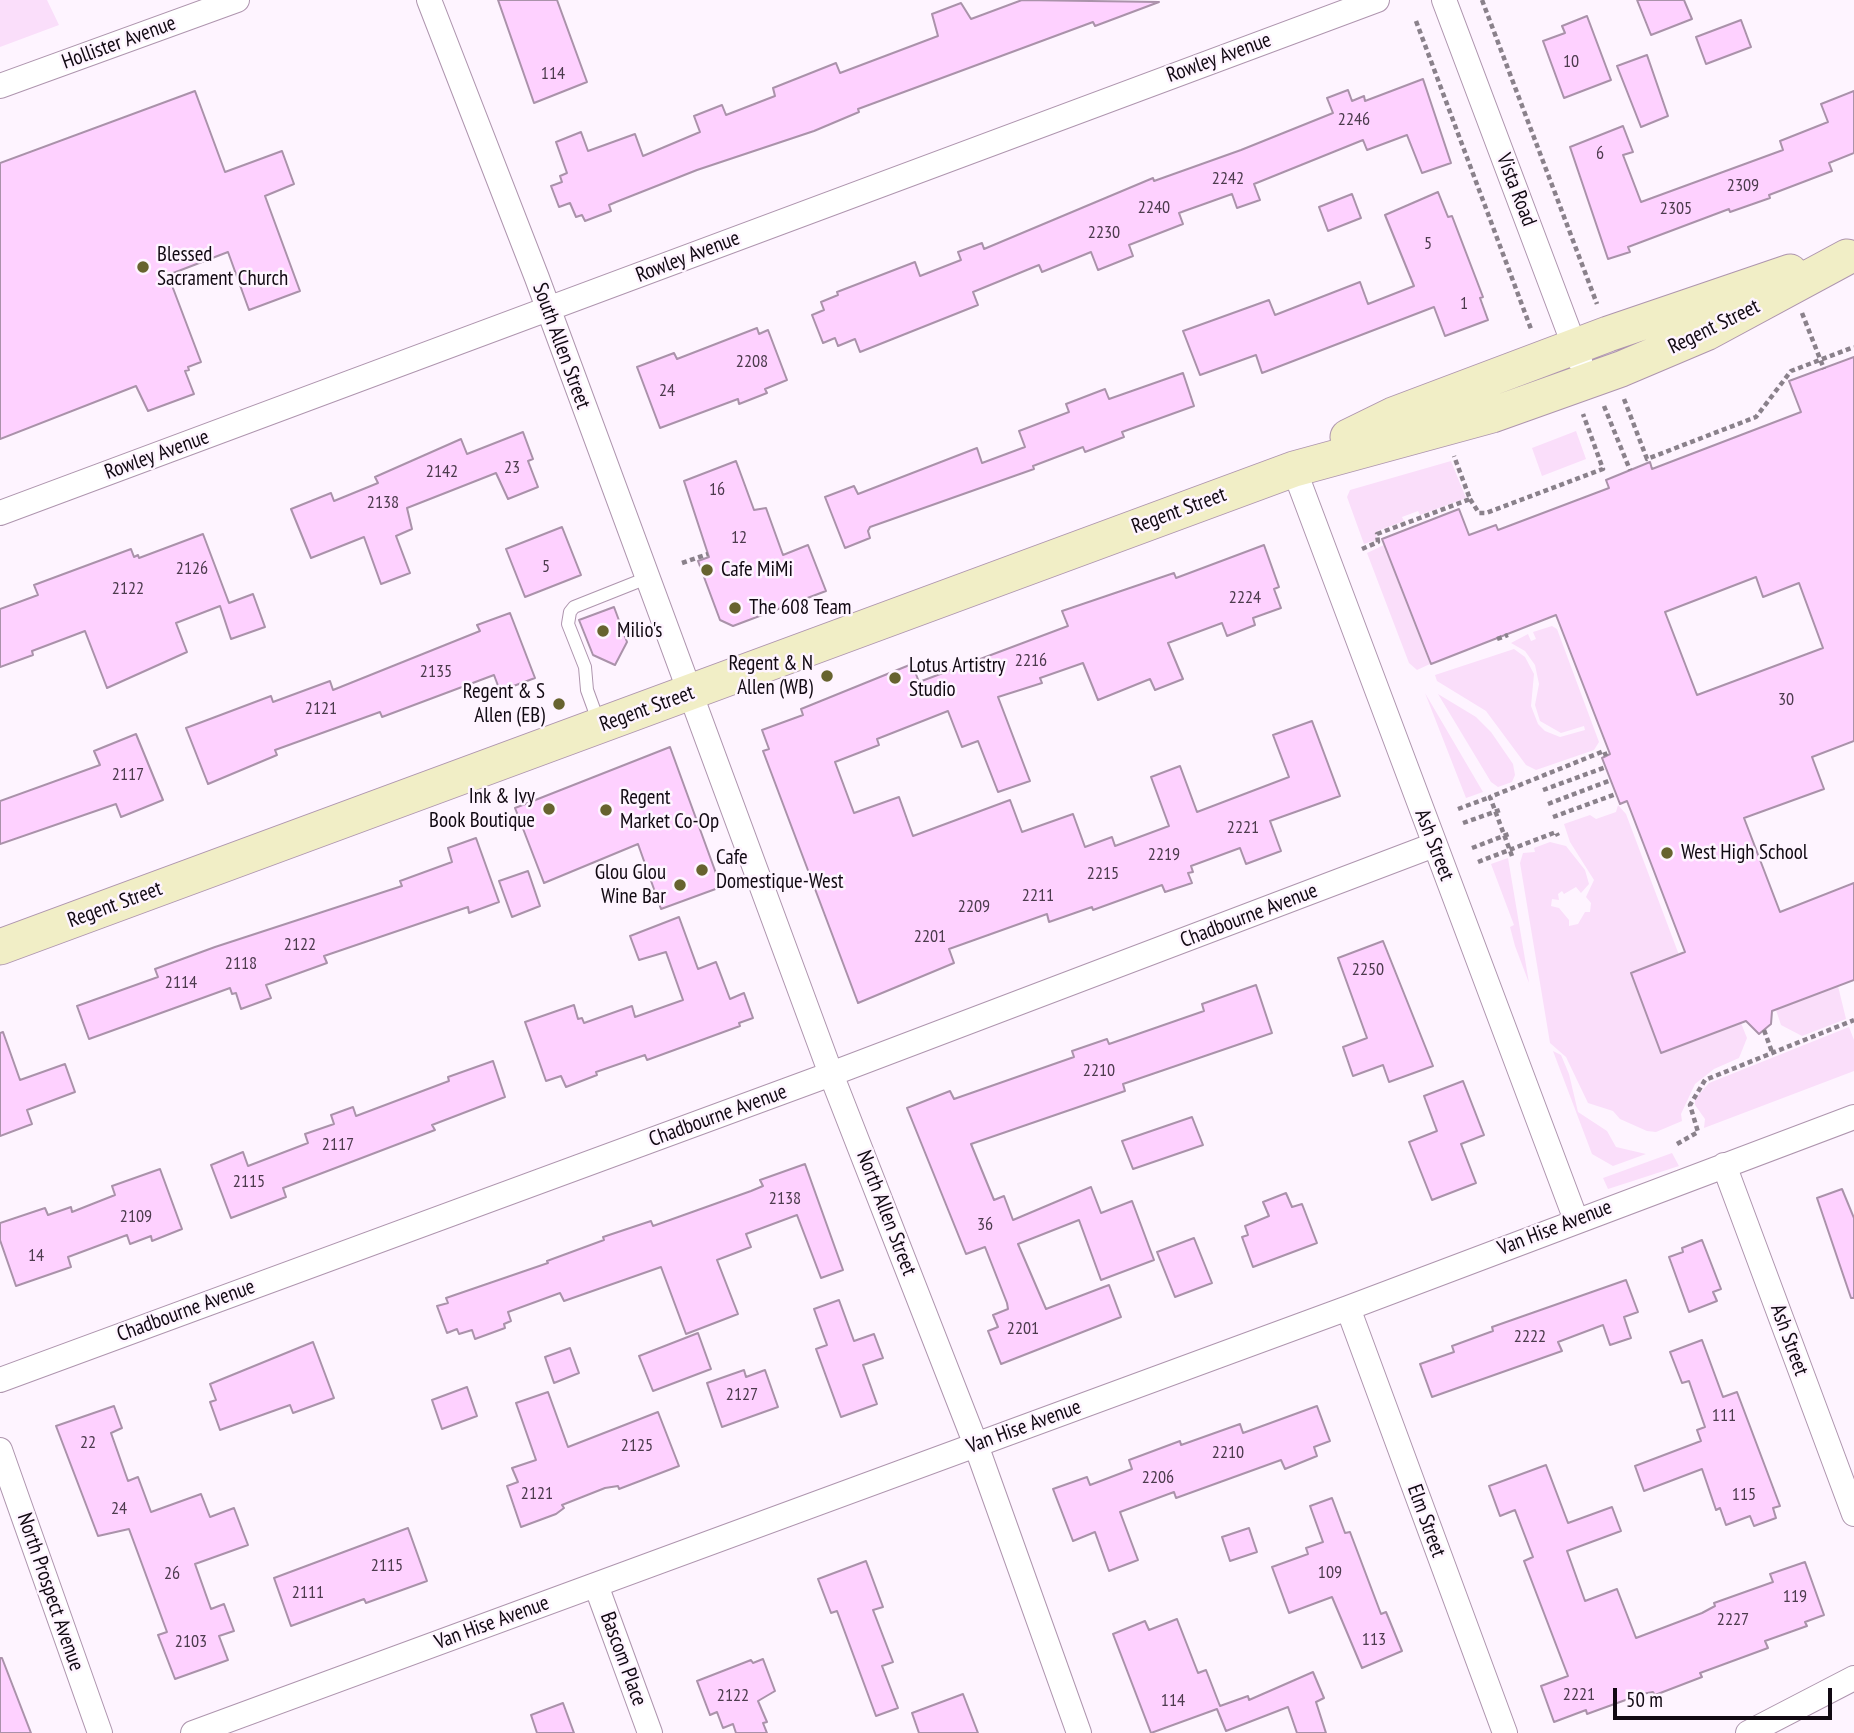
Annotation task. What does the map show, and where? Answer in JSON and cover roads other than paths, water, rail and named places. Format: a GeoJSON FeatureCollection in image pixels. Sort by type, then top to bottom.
{"type":"FeatureCollection","features":[{"type":"Feature","properties":{"kind":"main road","name":"Regent Street"},"geometry":{"type":"LineString","coordinates":[[1294,469],[1393,415],[1724,292],[1850,256]]}},
{"type":"Feature","properties":{"kind":"main road","name":"Regent Street"},"geometry":{"type":"LineString","coordinates":[[0,947],[1294,469],[1492,415],[1595,391],[1850,256]]}},
{"type":"Feature","properties":{"kind":"street","name":"Hollister Avenue"},"geometry":{"type":"LineString","coordinates":[[0,86],[237,0]]}},
{"type":"Feature","properties":{"kind":"street","name":"South Allen Street"},"geometry":{"type":"LineString","coordinates":[[429,0],[689,693]]}},
{"type":"Feature","properties":{"kind":"street","name":"Rowley Avenue"},"geometry":{"type":"LineString","coordinates":[[0,513],[1377,0]]}},
{"type":"Feature","properties":{"kind":"street","name":"Vista Road"},"geometry":{"type":"LineString","coordinates":[[1444,0],[1574,346],[1595,391]]}},
{"type":"Feature","properties":{"kind":"street","name":"Ash Street"},"geometry":{"type":"LineString","coordinates":[[1294,469],[1576,1220]]}},
{"type":"Feature","properties":{"kind":"street","name":"North Allen Street"},"geometry":{"type":"LineString","coordinates":[[689,693],[831,1074],[976,1444],[1079,1733]]}},
{"type":"Feature","properties":{"kind":"street","name":"Chadbourne Avenue"},"geometry":{"type":"LineString","coordinates":[[0,1380],[831,1074],[1434,845]]}},
{"type":"Feature","properties":{"kind":"street","name":"Van Hise Avenue"},"geometry":{"type":"LineString","coordinates":[[193,1733],[1348,1308],[1854,1117]]}},
{"type":"Feature","properties":{"kind":"street","name":"Ash Street"},"geometry":{"type":"LineString","coordinates":[[1724,1165],[1854,1514]]}},
{"type":"Feature","properties":{"kind":"street","name":"Elm Street"},"geometry":{"type":"LineString","coordinates":[[1348,1308],[1505,1733]]}},
{"type":"Feature","properties":{"kind":"street","name":"North Prospect Avenue"},"geometry":{"type":"LineString","coordinates":[[0,1450],[100,1733]]}},
{"type":"Feature","properties":{"kind":"street","name":"Bascom Place"},"geometry":{"type":"LineString","coordinates":[[596,1585],[650,1733]]}},
{"type":"Feature","properties":{"kind":"street"},"geometry":{"type":"LineString","coordinates":[[1748,1733],[1854,1678]]}},
{"type":"Feature","properties":{"kind":"lane"},"geometry":{"type":"LineString","coordinates":[[600,726],[587,690],[585,667],[568,624],[570,611],[574,607],[647,578]]}},
{"type":"Feature","properties":{"kind":"place","name":"Blessed Sacrament Church"},"geometry":{"type":"Point","coordinates":[143,267]}},
{"type":"Feature","properties":{"kind":"place","name":"Cafe MiMi"},"geometry":{"type":"Point","coordinates":[707,570]}},
{"type":"Feature","properties":{"kind":"place","name":"The 608 Team"},"geometry":{"type":"Point","coordinates":[735,608]}},
{"type":"Feature","properties":{"kind":"place","name":"Milio's"},"geometry":{"type":"Point","coordinates":[603,631]}},
{"type":"Feature","properties":{"kind":"place","name":"Regent & N Allen (WB)"},"geometry":{"type":"Point","coordinates":[827,676]}},
{"type":"Feature","properties":{"kind":"place","name":"Lotus Artistry Studio"},"geometry":{"type":"Point","coordinates":[895,678]}},
{"type":"Feature","properties":{"kind":"place","name":"Regent & S Allen (EB)"},"geometry":{"type":"Point","coordinates":[559,704]}},
{"type":"Feature","properties":{"kind":"place","name":"Ink & Ivy Book Boutique"},"geometry":{"type":"Point","coordinates":[549,809]}},
{"type":"Feature","properties":{"kind":"place","name":"Regent Market Co-Op"},"geometry":{"type":"Point","coordinates":[606,810]}},
{"type":"Feature","properties":{"kind":"place","name":"West High School"},"geometry":{"type":"Point","coordinates":[1667,853]}},
{"type":"Feature","properties":{"kind":"place","name":"Cafe Domestique-West"},"geometry":{"type":"Point","coordinates":[702,870]}},
{"type":"Feature","properties":{"kind":"place","name":"Glou Glou Wine Bar"},"geometry":{"type":"Point","coordinates":[680,885]}}]}
